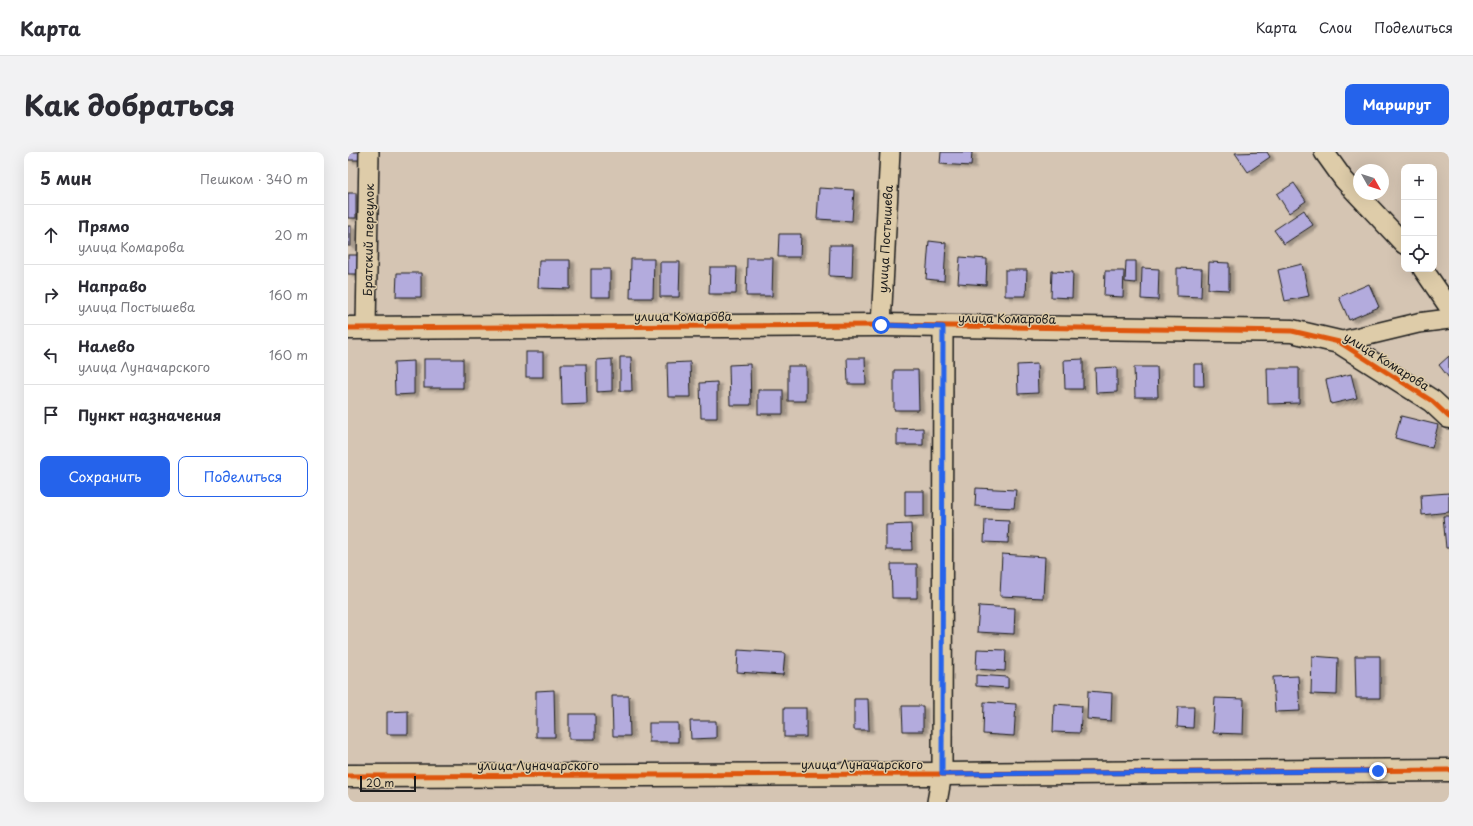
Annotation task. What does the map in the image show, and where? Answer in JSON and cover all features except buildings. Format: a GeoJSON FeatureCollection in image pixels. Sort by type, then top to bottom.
{"type":"FeatureCollection","features":[{"type":"Feature","properties":{"kind":"street","name":"Братский переулок"},"geometry":{"type":"LineString","coordinates":[[357,328],[369,152]]}},
{"type":"Feature","properties":{"kind":"street","name":"улица Постышева"},"geometry":{"type":"LineString","coordinates":[[881,325],[890,152]]}},
{"type":"Feature","properties":{"kind":"street"},"geometry":{"type":"LineString","coordinates":[[1324,152],[1344,180],[1401,241]]}},
{"type":"Feature","properties":{"kind":"street"},"geometry":{"type":"LineString","coordinates":[[1425,272],[1449,307]]}},
{"type":"Feature","properties":{"kind":"street","name":"улица Комарова"},"geometry":{"type":"LineString","coordinates":[[1339,342],[1418,324],[1449,319]]}},
{"type":"Feature","properties":{"kind":"street","name":"улица Комарова"},"geometry":{"type":"LineString","coordinates":[[357,328],[881,325],[1292,331],[1339,342],[1432,401],[1449,417]]}},
{"type":"Feature","properties":{"kind":"street"},"geometry":{"type":"LineString","coordinates":[[937,802],[942,774],[943,327]]}},
{"type":"Feature","properties":{"kind":"street","name":"улица Луначарского"},"geometry":{"type":"LineString","coordinates":[[348,776],[942,774],[1449,770]]}},
{"type":"Feature","properties":{"kind":"cycle path"},"geometry":{"type":"LineString","coordinates":[[348,328],[881,325],[1292,331],[1339,342],[1432,401],[1449,417]]}},
{"type":"Feature","properties":{"kind":"cycle path"},"geometry":{"type":"LineString","coordinates":[[348,776],[942,774],[1449,770]]}},
{"type":"Feature","properties":{"kind":"route"},"geometry":{"type":"LineString","coordinates":[[881,325],[943,327],[942,774],[1378,771]]}}]}
